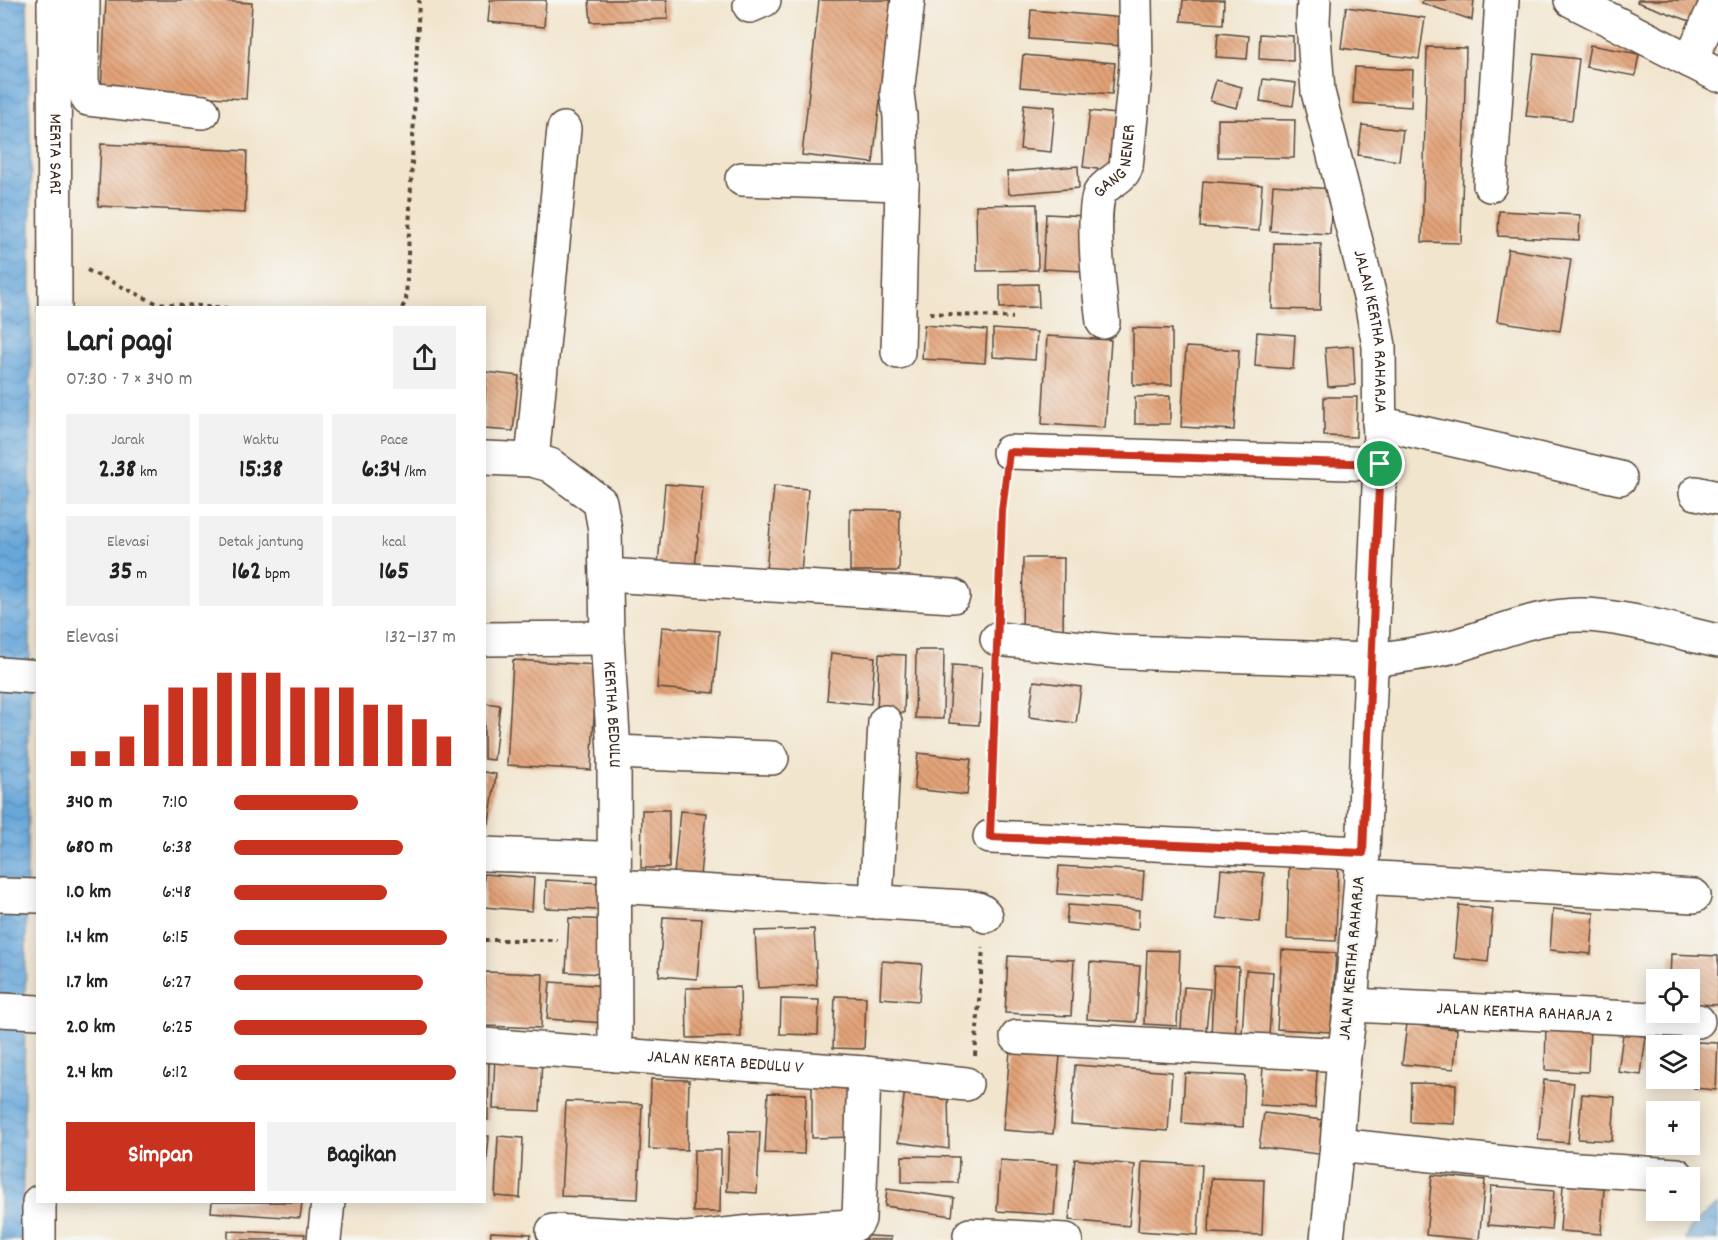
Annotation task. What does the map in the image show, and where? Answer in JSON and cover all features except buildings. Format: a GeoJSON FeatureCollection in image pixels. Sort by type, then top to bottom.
{"type":"FeatureCollection","features":[{"type":"Feature","properties":{"kind":"street","name":"MERTA SARI"},"geometry":{"type":"LineString","coordinates":[[54,0],[55,306]]}},
{"type":"Feature","properties":{"kind":"street"},"geometry":{"type":"LineString","coordinates":[[83,0],[82,82],[88,99],[203,112]]}},
{"type":"Feature","properties":{"kind":"street"},"geometry":{"type":"LineString","coordinates":[[898,352],[902,184],[897,93],[908,0]]}},
{"type":"Feature","properties":{"kind":"street","name":"GANG NENER"},"geometry":{"type":"LineString","coordinates":[[1103,322],[1097,271],[1097,204],[1101,192],[1119,178],[1126,167],[1136,65],[1135,0]]}},
{"type":"Feature","properties":{"kind":"street","name":"JALAN KERTHA RAHARJA"},"geometry":{"type":"LineString","coordinates":[[1314,0],[1313,22],[1318,92],[1371,301],[1379,346],[1380,464],[1362,865],[1351,1005],[1344,1055],[1327,1240]]}},
{"type":"Feature","properties":{"kind":"street"},"geometry":{"type":"LineString","coordinates":[[1476,92],[1483,0]]}},
{"type":"Feature","properties":{"kind":"street"},"geometry":{"type":"LineString","coordinates":[[1490,185],[1502,0]]}},
{"type":"Feature","properties":{"kind":"street"},"geometry":{"type":"LineString","coordinates":[[1570,0],[1704,68],[1718,0]]}},
{"type":"Feature","properties":{"kind":"street"},"geometry":{"type":"LineString","coordinates":[[532,460],[564,129]]}},
{"type":"Feature","properties":{"kind":"street"},"geometry":{"type":"LineString","coordinates":[[742,178],[902,184]]}},
{"type":"Feature","properties":{"kind":"street"},"geometry":{"type":"LineString","coordinates":[[1379,423],[1620,478]]}},
{"type":"Feature","properties":{"kind":"street"},"geometry":{"type":"LineString","coordinates":[[1009,452],[1380,464]]}},
{"type":"Feature","properties":{"kind":"street","name":"KERTHA BEDULU"},"geometry":{"type":"LineString","coordinates":[[486,458],[532,460],[550,465],[600,502],[605,530],[607,638],[614,752],[615,1055]]}},
{"type":"Feature","properties":{"kind":"street"},"geometry":{"type":"LineString","coordinates":[[607,575],[953,596]]}},
{"type":"Feature","properties":{"kind":"street"},"geometry":{"type":"LineString","coordinates":[[997,639],[1121,652],[1372,660],[1455,646],[1519,625],[1581,615],[1612,618],[1718,641]]}},
{"type":"Feature","properties":{"kind":"street"},"geometry":{"type":"LineString","coordinates":[[486,639],[607,638]]}},
{"type":"Feature","properties":{"kind":"street"},"geometry":{"type":"LineString","coordinates":[[0,674],[35,676]]}},
{"type":"Feature","properties":{"kind":"street"},"geometry":{"type":"LineString","coordinates":[[876,902],[885,722]]}},
{"type":"Feature","properties":{"kind":"street"},"geometry":{"type":"LineString","coordinates":[[614,752],[772,758]]}},
{"type":"Feature","properties":{"kind":"street"},"geometry":{"type":"LineString","coordinates":[[990,837],[1362,865],[1694,897]]}},
{"type":"Feature","properties":{"kind":"street"},"geometry":{"type":"LineString","coordinates":[[486,854],[598,858]]}},
{"type":"Feature","properties":{"kind":"street"},"geometry":{"type":"LineString","coordinates":[[614,886],[965,907],[978,909],[986,916]]}},
{"type":"Feature","properties":{"kind":"street","name":"JALAN KERTHA RAHARJA 2"},"geometry":{"type":"LineString","coordinates":[[1351,1005],[1646,1019]]}},
{"type":"Feature","properties":{"kind":"street"},"geometry":{"type":"LineString","coordinates":[[0,1010],[35,1012]]}},
{"type":"Feature","properties":{"kind":"street"},"geometry":{"type":"LineString","coordinates":[[1017,1037],[1344,1055]]}},
{"type":"Feature","properties":{"kind":"street","name":"JALAN KERTA BEDULU V"},"geometry":{"type":"LineString","coordinates":[[486,1045],[864,1072],[966,1084]]}},
{"type":"Feature","properties":{"kind":"street"},"geometry":{"type":"LineString","coordinates":[[553,1231],[686,1239],[752,1232],[852,1226],[859,1219],[864,1072]]}},
{"type":"Feature","properties":{"kind":"street"},"geometry":{"type":"LineString","coordinates":[[1337,1145],[1545,1167],[1646,1173]]}},
{"type":"Feature","properties":{"kind":"street"},"geometry":{"type":"LineString","coordinates":[[39,1203],[39,1240]]}},
{"type":"Feature","properties":{"kind":"street"},"geometry":{"type":"LineString","coordinates":[[324,1240],[328,1203]]}},
{"type":"Feature","properties":{"kind":"street"},"geometry":{"type":"LineString","coordinates":[[970,1235],[1066,1240]]}},
{"type":"Feature","properties":{"kind":"path"},"geometry":{"type":"LineString","coordinates":[[403,306],[406,301],[419,0]]}},
{"type":"Feature","properties":{"kind":"path"},"geometry":{"type":"LineString","coordinates":[[56,269],[82,268],[150,301],[195,306]]}},
{"type":"Feature","properties":{"kind":"path"},"geometry":{"type":"LineString","coordinates":[[899,311],[1013,318]]}},
{"type":"Feature","properties":{"kind":"path"},"geometry":{"type":"LineString","coordinates":[[990,837],[1002,511],[1009,452]]}},
{"type":"Feature","properties":{"kind":"path"},"geometry":{"type":"LineString","coordinates":[[966,1084],[972,1080],[986,916]]}},
{"type":"Feature","properties":{"kind":"path"},"geometry":{"type":"LineString","coordinates":[[486,940],[557,940]]}},
{"type":"Feature","properties":{"kind":"water"},"geometry":{"type":"Polygon","coordinates":[[[0,0],[27,0],[31,183],[30,641],[22,1240],[0,1240],[0,0]]]}},
{"type":"Feature","properties":{"kind":"water"},"geometry":{"type":"Polygon","coordinates":[[[1718,1206],[1718,1240],[1685,1240],[1690,1229],[1718,1206]]]}},
{"type":"Feature","properties":{"kind":"route"},"geometry":{"type":"LineString","coordinates":[[1009,452],[1380,464],[1363,853],[990,837],[1002,511],[1009,452]]}}]}
